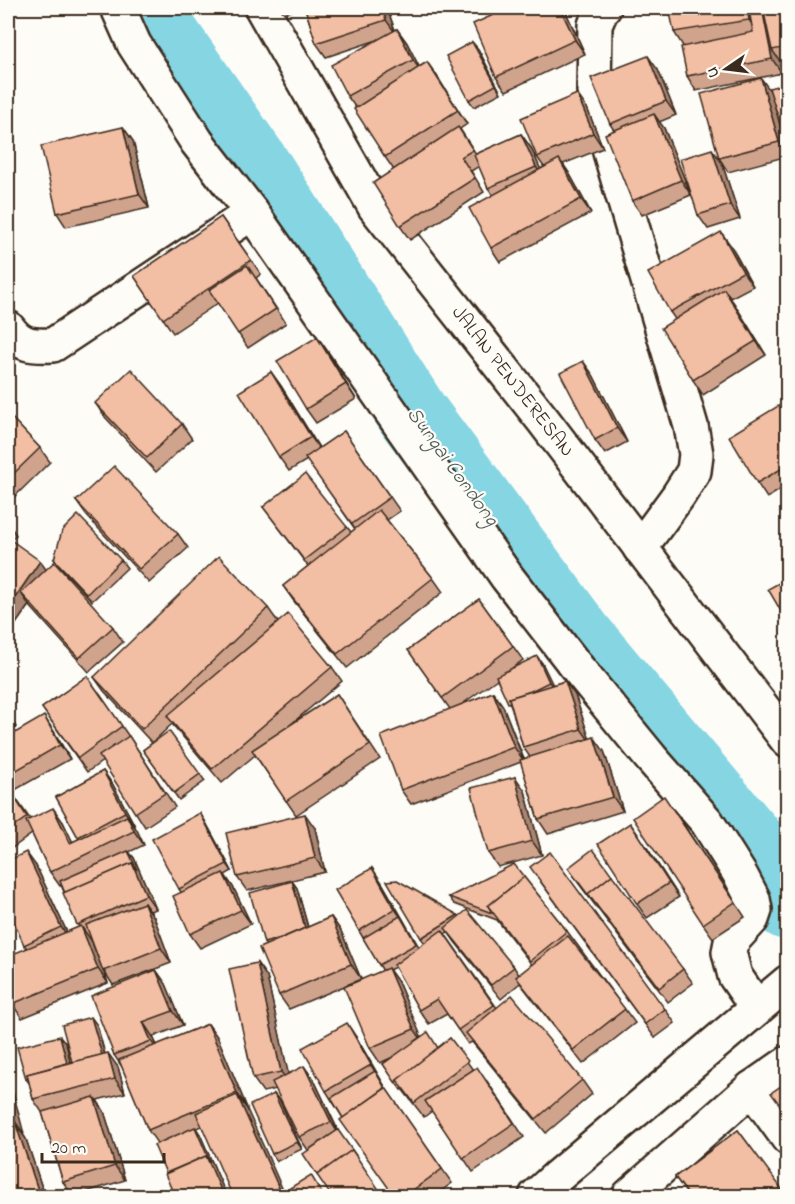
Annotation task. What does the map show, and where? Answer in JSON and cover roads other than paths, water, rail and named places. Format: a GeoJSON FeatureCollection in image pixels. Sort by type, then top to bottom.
{"type":"FeatureCollection","features":[{"type":"Feature","properties":{"kind":"main road"},"geometry":{"type":"LineString","coordinates":[[118,8],[134,44],[185,125],[252,213],[507,577],[579,670],[707,822],[753,899],[755,910],[752,919],[731,942],[729,952],[735,976],[757,1008]]}},
{"type":"Feature","properties":{"kind":"main road","name":"JALAN PENDERESAN"},"geometry":{"type":"LineString","coordinates":[[262,8],[375,207],[536,411],[788,741]]}},
{"type":"Feature","properties":{"kind":"main road"},"geometry":{"type":"LineString","coordinates":[[604,8],[596,25],[594,91],[691,426],[696,454],[694,471],[640,548]]}},
{"type":"Feature","properties":{"kind":"main road"},"geometry":{"type":"LineString","coordinates":[[8,328],[15,338],[33,346],[53,345],[252,213]]}},
{"type":"Feature","properties":{"kind":"main road"},"geometry":{"type":"LineString","coordinates":[[536,1197],[788,982]]}},
{"type":"Feature","properties":{"kind":"main road"},"geometry":{"type":"LineString","coordinates":[[628,1197],[752,1088],[788,1063]]}},
{"type":"Feature","properties":{"kind":"main road"},"geometry":{"type":"LineString","coordinates":[[752,1088],[788,1138]]}},
{"type":"Feature","properties":{"kind":"waterway","name":"Sungai Condong"},"geometry":{"type":"LineString","coordinates":[[147,8],[152,19],[261,176],[413,415],[579,639],[771,868],[788,904]]}}]}
